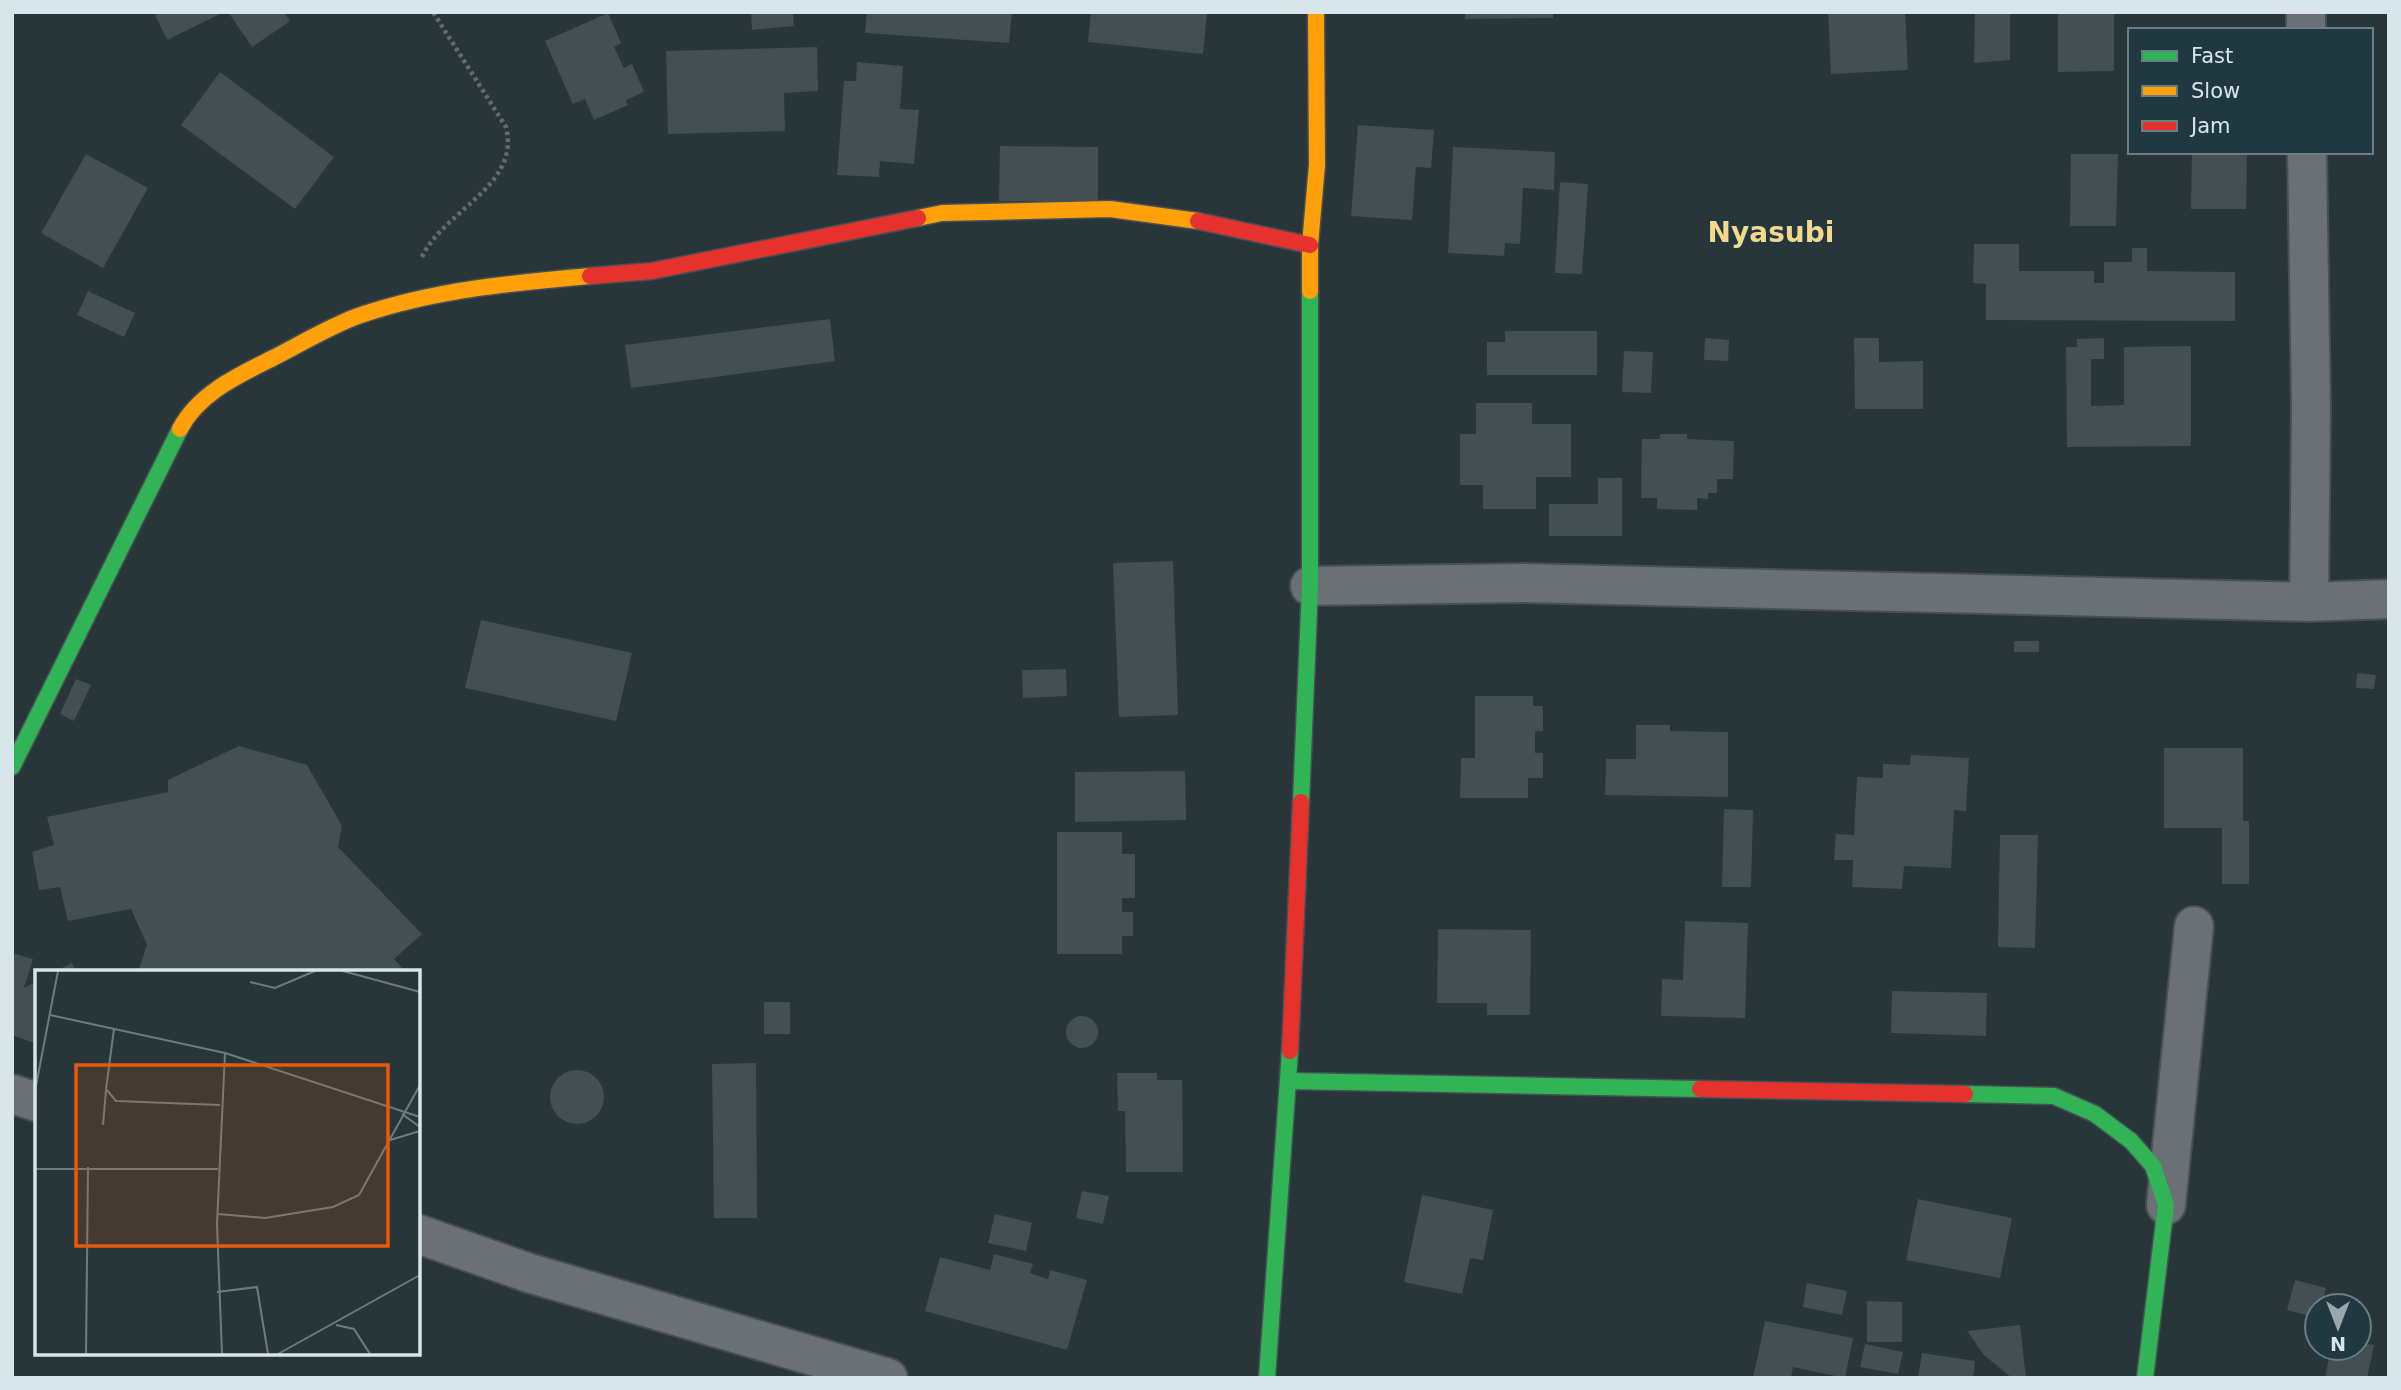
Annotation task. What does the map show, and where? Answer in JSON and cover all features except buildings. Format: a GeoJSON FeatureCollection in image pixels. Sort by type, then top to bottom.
{"type":"FeatureCollection","features":[{"type":"Feature","properties":{"kind":"street"},"geometry":{"type":"LineString","coordinates":[[1267,1378],[1289,1081],[1310,586],[1310,245],[1317,165],[1316,12]]}},
{"type":"Feature","properties":{"kind":"street"},"geometry":{"type":"LineString","coordinates":[[2307,154],[2311,408],[2309,602]]}},
{"type":"Feature","properties":{"kind":"street"},"geometry":{"type":"LineString","coordinates":[[12,767],[189,411],[220,386],[355,317],[422,296],[502,284],[652,271],[942,213],[1110,209],[1220,224],[1310,245]]}},
{"type":"Feature","properties":{"kind":"street"},"geometry":{"type":"LineString","coordinates":[[1310,586],[1524,583],[2309,602],[2389,599]]}},
{"type":"Feature","properties":{"kind":"street"},"geometry":{"type":"LineString","coordinates":[[2145,1378],[2166,1205],[2194,926]]}},
{"type":"Feature","properties":{"kind":"street"},"geometry":{"type":"LineString","coordinates":[[1289,1081],[2054,1096],[2095,1114],[2131,1141],[2153,1167],[2166,1205]]}},
{"type":"Feature","properties":{"kind":"street"},"geometry":{"type":"LineString","coordinates":[[12,1094],[35,1101]]}},
{"type":"Feature","properties":{"kind":"street"},"geometry":{"type":"LineString","coordinates":[[420,1235],[529,1273],[888,1378]]}},
{"type":"Feature","properties":{"kind":"path"},"geometry":{"type":"LineString","coordinates":[[400,302],[427,245],[502,172],[510,144],[506,127],[433,12]]}},
{"type":"Feature","properties":{"kind":"traffic: fast"},"geometry":{"type":"LineString","coordinates":[[1301,802],[1310,586],[1310,291]]}},
{"type":"Feature","properties":{"kind":"traffic: fast"},"geometry":{"type":"LineString","coordinates":[[12,767],[180,429]]}},
{"type":"Feature","properties":{"kind":"traffic: fast"},"geometry":{"type":"LineString","coordinates":[[1267,1378],[1290,1051]]}},
{"type":"Feature","properties":{"kind":"traffic: fast"},"geometry":{"type":"LineString","coordinates":[[1289,1081],[1700,1089]]}},
{"type":"Feature","properties":{"kind":"traffic: fast"},"geometry":{"type":"LineString","coordinates":[[1965,1094],[2054,1096],[2095,1114],[2131,1141],[2153,1166],[2166,1205],[2145,1378]]}},
{"type":"Feature","properties":{"kind":"traffic: slow"},"geometry":{"type":"LineString","coordinates":[[1310,291],[1310,245],[1317,165],[1316,12]]}},
{"type":"Feature","properties":{"kind":"traffic: slow"},"geometry":{"type":"LineString","coordinates":[[918,218],[942,213],[1110,209],[1198,221]]}},
{"type":"Feature","properties":{"kind":"traffic: slow"},"geometry":{"type":"LineString","coordinates":[[180,429],[197,406],[220,387],[358,316],[444,294],[590,276]]}},
{"type":"Feature","properties":{"kind":"traffic: jam"},"geometry":{"type":"LineString","coordinates":[[590,276],[652,271],[918,218]]}},
{"type":"Feature","properties":{"kind":"traffic: jam"},"geometry":{"type":"LineString","coordinates":[[1198,221],[1310,245]]}},
{"type":"Feature","properties":{"kind":"traffic: jam"},"geometry":{"type":"LineString","coordinates":[[1290,1051],[1301,802]]}},
{"type":"Feature","properties":{"kind":"traffic: jam"},"geometry":{"type":"LineString","coordinates":[[1700,1089],[1965,1094]]}},
{"type":"Feature","properties":{"kind":"district","name":"Nyasubi"},"geometry":{"type":"Point","coordinates":[1771,232]}}]}
